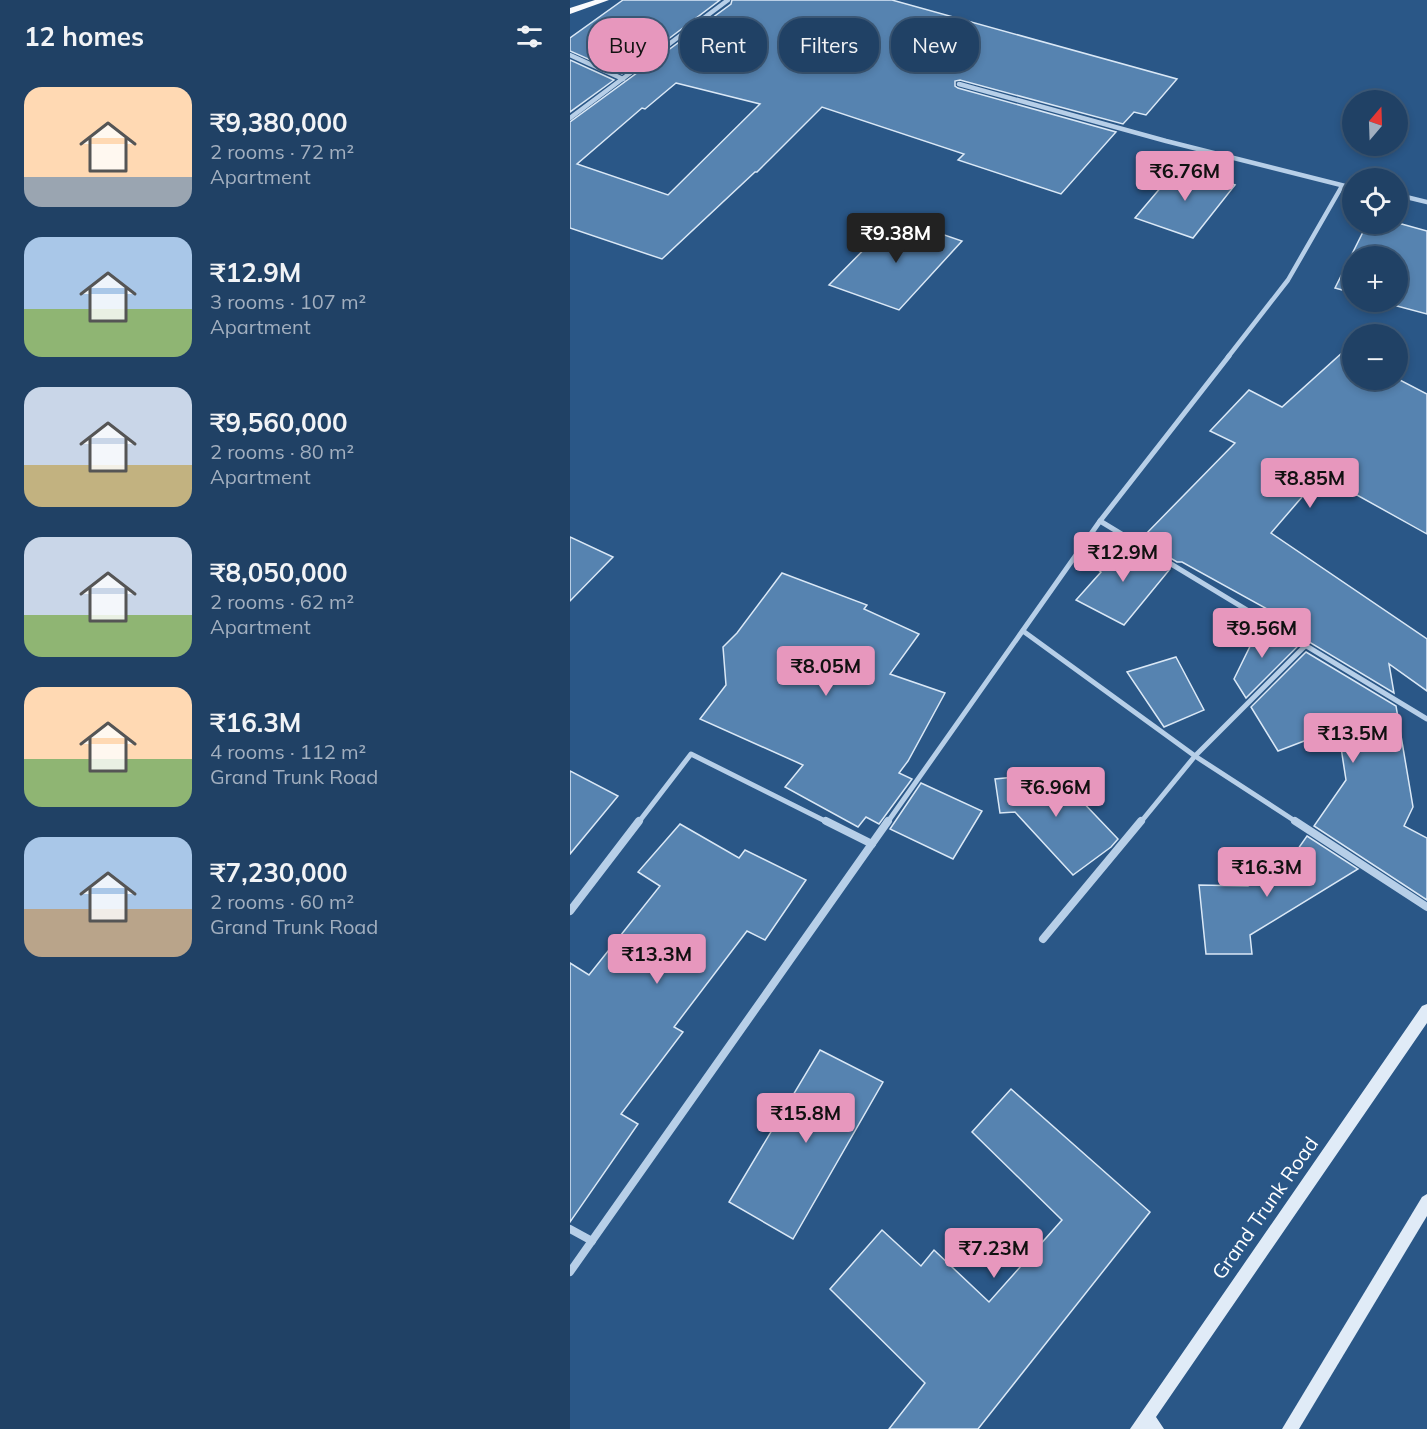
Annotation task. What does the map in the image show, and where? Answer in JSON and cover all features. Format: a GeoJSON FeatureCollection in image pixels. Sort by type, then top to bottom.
{"type":"FeatureCollection","features":[{"type":"Feature","properties":{"kind":"main road"},"geometry":{"type":"LineString","coordinates":[[570,11],[604,0]]}},
{"type":"Feature","properties":{"kind":"main road","name":"Grand Trunk Road"},"geometry":{"type":"LineString","coordinates":[[1146,1425],[1427,1011]]}},
{"type":"Feature","properties":{"kind":"main road"},"geometry":{"type":"LineString","coordinates":[[1290,1429],[1427,1202]]}},
{"type":"Feature","properties":{"kind":"street"},"geometry":{"type":"LineString","coordinates":[[570,118],[728,0]]}},
{"type":"Feature","properties":{"kind":"street"},"geometry":{"type":"LineString","coordinates":[[570,55],[623,79]]}},
{"type":"Feature","properties":{"kind":"street"},"geometry":{"type":"LineString","coordinates":[[570,1272],[1100,521],[1288,280],[1342,186],[959,84]]}},
{"type":"Feature","properties":{"kind":"street"},"geometry":{"type":"LineString","coordinates":[[1408,197],[1427,202]]}},
{"type":"Feature","properties":{"kind":"street"},"geometry":{"type":"LineString","coordinates":[[1100,521],[1427,719]]}},
{"type":"Feature","properties":{"kind":"street"},"geometry":{"type":"LineString","coordinates":[[1023,631],[1195,756],[1427,907]]}},
{"type":"Feature","properties":{"kind":"street"},"geometry":{"type":"LineString","coordinates":[[1043,939],[1195,756],[1306,645]]}},
{"type":"Feature","properties":{"kind":"street"},"geometry":{"type":"LineString","coordinates":[[570,911],[691,754],[872,844]]}},
{"type":"Feature","properties":{"kind":"street"},"geometry":{"type":"LineString","coordinates":[[570,1229],[592,1241]]}},
{"type":"Feature","properties":{"kind":"building"},"geometry":{"type":"Polygon","coordinates":[[[623,0],[720,0],[696,18],[680,18],[680,30],[668,39],[668,18],[598,18],[623,0]]]}},
{"type":"Feature","properties":{"kind":"building"},"geometry":{"type":"Polygon","coordinates":[[[732,0],[892,0],[957,18],[891,18],[891,72],[979,72],[979,24],[1177,79],[1146,115],[1134,112],[1123,124],[960,80],[955,81],[955,86],[958,88],[1116,132],[1061,194],[958,160],[964,154],[822,107],[757,172],[662,259],[570,228],[570,122],[638,72],[668,72],[668,50],[680,41],[680,72],[767,72],[767,18],[712,18],[731,4],[732,0]],[[676,83],[645,109],[642,108],[577,164],[668,195],[760,104],[676,83]]]}},
{"type":"Feature","properties":{"kind":"building"},"geometry":{"type":"Polygon","coordinates":[[[588,25],[588,59],[570,51],[570,38],[588,25]]]}},
{"type":"Feature","properties":{"kind":"building"},"geometry":{"type":"Polygon","coordinates":[[[570,60],[588,68],[588,72],[596,72],[614,80],[570,112],[570,60]]]}},
{"type":"Feature","properties":{"kind":"building"},"geometry":{"type":"Polygon","coordinates":[[[1178,167],[1235,185],[1193,238],[1135,218],[1178,167]]]}},
{"type":"Feature","properties":{"kind":"building"},"geometry":{"type":"Polygon","coordinates":[[[895,218],[962,241],[899,310],[829,285],[895,218]]]}},
{"type":"Feature","properties":{"kind":"building"},"geometry":{"type":"Polygon","coordinates":[[[1408,226],[1427,231],[1427,314],[1408,309],[1408,246],[1356,246],[1362,234],[1408,234],[1408,226]]]}},
{"type":"Feature","properties":{"kind":"building"},"geometry":{"type":"Polygon","coordinates":[[[1342,274],[1342,290],[1335,288],[1342,274]]]}},
{"type":"Feature","properties":{"kind":"building"},"geometry":{"type":"Polygon","coordinates":[[[1342,353],[1342,390],[1408,390],[1408,384],[1427,394],[1427,534],[1321,475],[1271,533],[1427,639],[1427,691],[1389,664],[1394,693],[1266,616],[1269,610],[1140,540],[1235,443],[1210,431],[1249,390],[1282,407],[1342,353]]]}},
{"type":"Feature","properties":{"kind":"building"},"geometry":{"type":"Polygon","coordinates":[[[570,537],[613,557],[570,601],[570,537]]]}},
{"type":"Feature","properties":{"kind":"building"},"geometry":{"type":"Polygon","coordinates":[[[1122,541],[1170,569],[1124,625],[1076,600],[1101,572],[1094,567],[1122,541]]]}},
{"type":"Feature","properties":{"kind":"building"},"geometry":{"type":"Polygon","coordinates":[[[782,573],[867,605],[864,609],[919,634],[890,674],[945,693],[908,761],[899,773],[912,779],[879,824],[866,817],[858,827],[785,787],[803,765],[700,719],[726,685],[723,647],[737,633],[782,573]]]}},
{"type":"Feature","properties":{"kind":"building"},"geometry":{"type":"Polygon","coordinates":[[[1261,624],[1298,646],[1246,698],[1234,679],[1261,624]]]}},
{"type":"Feature","properties":{"kind":"building"},"geometry":{"type":"Polygon","coordinates":[[[1306,652],[1396,706],[1413,807],[1404,826],[1427,838],[1427,900],[1314,826],[1346,780],[1338,728],[1278,751],[1251,707],[1306,652]]]}},
{"type":"Feature","properties":{"kind":"building"},"geometry":{"type":"Polygon","coordinates":[[[1176,657],[1204,710],[1164,727],[1127,672],[1176,657]]]}},
{"type":"Feature","properties":{"kind":"building"},"geometry":{"type":"Polygon","coordinates":[[[570,771],[618,796],[570,854],[570,771]]]}},
{"type":"Feature","properties":{"kind":"building"},"geometry":{"type":"Polygon","coordinates":[[[1055,773],[1118,839],[1111,847],[1073,875],[1015,812],[1000,813],[995,779],[1055,773]]]}},
{"type":"Feature","properties":{"kind":"building"},"geometry":{"type":"Polygon","coordinates":[[[921,783],[982,811],[953,859],[890,829],[921,783]]]}},
{"type":"Feature","properties":{"kind":"building"},"geometry":{"type":"Polygon","coordinates":[[[680,824],[739,858],[745,850],[806,880],[765,940],[747,931],[674,1027],[683,1032],[621,1114],[638,1124],[570,1222],[570,963],[589,975],[660,886],[638,872],[680,824]]]}},
{"type":"Feature","properties":{"kind":"building"},"geometry":{"type":"Polygon","coordinates":[[[1307,836],[1358,869],[1250,935],[1252,954],[1206,954],[1199,885],[1248,886],[1291,859],[1307,836]]]}},
{"type":"Feature","properties":{"kind":"building"},"geometry":{"type":"Polygon","coordinates":[[[820,1050],[883,1082],[793,1239],[729,1202],[820,1050]]]}},
{"type":"Feature","properties":{"kind":"building"},"geometry":{"type":"Polygon","coordinates":[[[1011,1089],[1150,1212],[978,1429],[889,1429],[925,1383],[830,1289],[882,1230],[921,1266],[934,1250],[989,1302],[1062,1220],[972,1132],[1011,1089]]]}}]}
